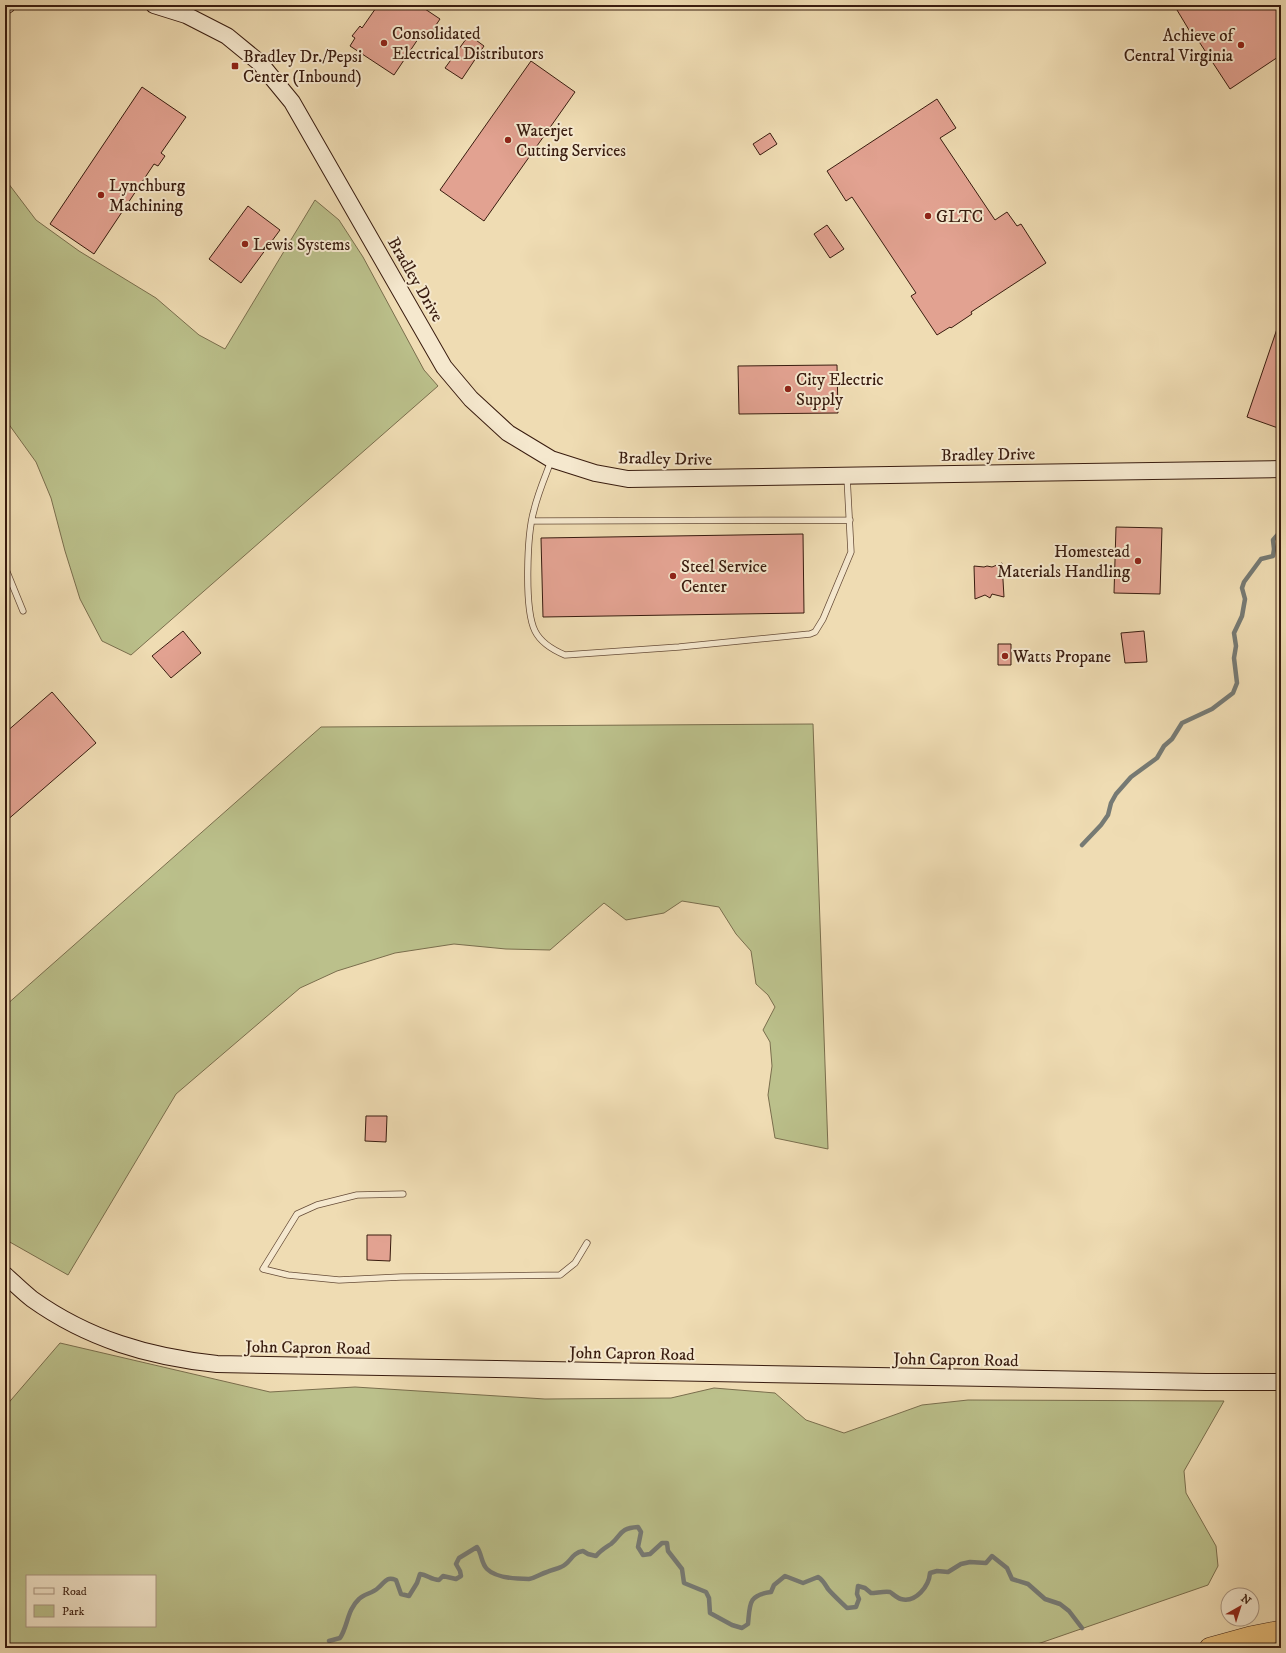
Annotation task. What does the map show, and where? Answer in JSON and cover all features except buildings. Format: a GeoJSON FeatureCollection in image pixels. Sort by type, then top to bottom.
{"type":"FeatureCollection","features":[{"type":"Feature","properties":{"kind":"highway"},"geometry":{"type":"LineString","coordinates":[[1210,1648],[1250,1637],[1281,1631]]}},
{"type":"Feature","properties":{"kind":"street","name":"Bradley Drive"},"geometry":{"type":"LineString","coordinates":[[154,5],[186,15],[227,36],[260,63],[292,102],[444,367],[471,399],[508,433],[551,459],[595,473],[628,479],[1281,469]]}},
{"type":"Feature","properties":{"kind":"street","name":"John Capron Road"},"geometry":{"type":"LineString","coordinates":[[5,1275],[38,1302],[68,1322],[99,1336],[155,1355],[217,1364],[1198,1382],[1281,1382]]}},
{"type":"Feature","properties":{"kind":"lane"},"geometry":{"type":"LineString","coordinates":[[551,459],[534,510],[532,521],[528,570],[531,620],[535,632],[541,639],[550,648],[565,655],[679,647],[810,634],[815,632],[823,618],[849,558],[851,545],[847,476]]}},
{"type":"Feature","properties":{"kind":"lane"},"geometry":{"type":"LineString","coordinates":[[532,521],[850,520]]}},
{"type":"Feature","properties":{"kind":"lane"},"geometry":{"type":"LineString","coordinates":[[5,567],[23,611]]}},
{"type":"Feature","properties":{"kind":"lane"},"geometry":{"type":"LineString","coordinates":[[403,1194],[357,1195],[317,1205],[297,1214],[263,1269],[288,1275],[339,1280],[416,1277],[560,1275],[575,1263],[587,1243]]}},
{"type":"Feature","properties":{"kind":"green space"},"geometry":{"type":"Polygon","coordinates":[[[5,179],[36,220],[79,251],[156,298],[199,335],[225,349],[315,200],[339,220],[363,257],[424,370],[438,386],[131,655],[102,641],[80,599],[51,498],[36,462],[5,419],[5,179]]]}},
{"type":"Feature","properties":{"kind":"green space"},"geometry":{"type":"Polygon","coordinates":[[[813,724],[828,1149],[775,1138],[768,1095],[772,1066],[770,1042],[763,1030],[775,1007],[768,995],[756,984],[751,951],[736,934],[719,907],[682,901],[664,913],[626,920],[604,903],[550,950],[506,949],[454,944],[395,953],[337,971],[300,988],[176,1094],[68,1275],[8,1241],[5,1237],[5,1006],[321,727],[813,724]]]}},
{"type":"Feature","properties":{"kind":"green space"},"geometry":{"type":"Polygon","coordinates":[[[60,1343],[270,1392],[355,1387],[545,1399],[671,1398],[714,1388],[775,1393],[806,1420],[844,1433],[922,1405],[968,1400],[1224,1401],[1184,1471],[1186,1493],[1216,1546],[1218,1566],[1208,1585],[1026,1648],[5,1648],[5,1407],[60,1343]]]}},
{"type":"Feature","properties":{"kind":"waterway"},"geometry":{"type":"LineString","coordinates":[[1082,845],[1101,825],[1108,815],[1111,803],[1116,794],[1131,777],[1157,758],[1164,746],[1172,739],[1182,723],[1212,709],[1233,693],[1237,683],[1234,658],[1236,646],[1234,633],[1242,616],[1245,599],[1242,588],[1244,582],[1261,559],[1273,556],[1273,540],[1280,532],[1281,528]]}},
{"type":"Feature","properties":{"kind":"waterway"},"geometry":{"type":"LineString","coordinates":[[329,1641],[340,1638],[355,1603],[363,1596],[376,1590],[387,1579],[396,1580],[401,1594],[409,1596],[417,1583],[420,1574],[436,1580],[439,1580],[443,1576],[456,1579],[461,1576],[456,1564],[459,1558],[477,1547],[485,1567],[491,1572],[507,1577],[529,1579],[559,1568],[579,1552],[583,1551],[596,1556],[615,1541],[624,1530],[638,1527],[641,1532],[638,1547],[643,1555],[650,1554],[662,1543],[667,1543],[668,1551],[682,1569],[684,1583],[706,1592],[709,1598],[710,1613],[732,1625],[742,1628],[748,1624],[750,1606],[754,1598],[763,1593],[771,1592],[774,1585],[785,1576],[803,1583],[818,1577],[823,1581],[830,1592],[847,1608],[856,1607],[859,1599],[857,1594],[858,1586],[865,1588],[871,1593],[890,1592],[901,1599],[907,1600],[917,1596],[921,1592],[927,1583],[930,1573],[937,1571],[948,1572],[961,1564],[970,1562],[986,1563],[992,1556],[1007,1568],[1012,1579],[1028,1584],[1045,1599],[1060,1604],[1069,1611],[1082,1628]]}},
{"type":"Feature","properties":{"kind":"place","name":"Consolidated Electrical Distributors"},"geometry":{"type":"Point","coordinates":[384,43]}},
{"type":"Feature","properties":{"kind":"place","name":"Achieve of Central Virginia"},"geometry":{"type":"Point","coordinates":[1241,45]}},
{"type":"Feature","properties":{"kind":"place","name":"Bradley Dr./Pepsi Center (Inbound)"},"geometry":{"type":"Point","coordinates":[235,66]}},
{"type":"Feature","properties":{"kind":"place","name":"Waterjet Cutting Services"},"geometry":{"type":"Point","coordinates":[508,140]}},
{"type":"Feature","properties":{"kind":"place","name":"Lynchburg Machining"},"geometry":{"type":"Point","coordinates":[101,195]}},
{"type":"Feature","properties":{"kind":"place","name":"GLTC"},"geometry":{"type":"Point","coordinates":[928,216]}},
{"type":"Feature","properties":{"kind":"place","name":"Lewis Systems"},"geometry":{"type":"Point","coordinates":[245,244]}},
{"type":"Feature","properties":{"kind":"place","name":"City Electric Supply"},"geometry":{"type":"Point","coordinates":[788,389]}},
{"type":"Feature","properties":{"kind":"place","name":"Homestead Materials Handling"},"geometry":{"type":"Point","coordinates":[1138,561]}},
{"type":"Feature","properties":{"kind":"place","name":"Steel Service Center"},"geometry":{"type":"Point","coordinates":[673,576]}},
{"type":"Feature","properties":{"kind":"place","name":"Watts Propane"},"geometry":{"type":"Point","coordinates":[1005,656]}}]}
